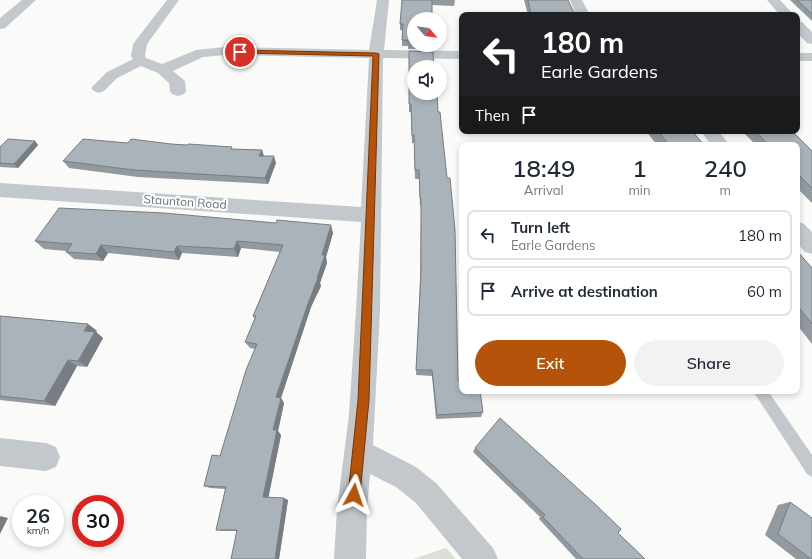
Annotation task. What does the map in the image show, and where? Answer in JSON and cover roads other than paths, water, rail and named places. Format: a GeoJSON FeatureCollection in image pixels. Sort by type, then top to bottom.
{"type":"FeatureCollection","features":[{"type":"Feature","properties":{"kind":"street"},"geometry":{"type":"LineString","coordinates":[[0,25],[6,15],[30,0]]}},
{"type":"Feature","properties":{"kind":"street"},"geometry":{"type":"LineString","coordinates":[[173,0],[140,44],[138,56],[141,61],[163,70],[177,81],[178,91]]}},
{"type":"Feature","properties":{"kind":"street"},"geometry":{"type":"LineString","coordinates":[[350,559],[352,509],[363,400],[376,54],[383,0]]}},
{"type":"Feature","properties":{"kind":"street"},"geometry":{"type":"LineString","coordinates":[[576,0],[582,12]]}},
{"type":"Feature","properties":{"kind":"street"},"geometry":{"type":"LineString","coordinates":[[772,0],[784,12]]}},
{"type":"Feature","properties":{"kind":"street"},"geometry":{"type":"LineString","coordinates":[[800,28],[812,40]]}},
{"type":"Feature","properties":{"kind":"street"},"geometry":{"type":"LineString","coordinates":[[163,70],[201,53],[225,51],[459,55]]}},
{"type":"Feature","properties":{"kind":"street"},"geometry":{"type":"LineString","coordinates":[[800,57],[812,57]]}},
{"type":"Feature","properties":{"kind":"street"},"geometry":{"type":"LineString","coordinates":[[100,88],[112,75],[141,61]]}},
{"type":"Feature","properties":{"kind":"street"},"geometry":{"type":"LineString","coordinates":[[712,134],[719,142]]}},
{"type":"Feature","properties":{"kind":"street","name":"Staunton Road"},"geometry":{"type":"LineString","coordinates":[[0,190],[370,214]]}},
{"type":"Feature","properties":{"kind":"street"},"geometry":{"type":"LineString","coordinates":[[800,232],[812,246]]}},
{"type":"Feature","properties":{"kind":"street"},"geometry":{"type":"LineString","coordinates":[[0,452],[46,457]]}},
{"type":"Feature","properties":{"kind":"street"},"geometry":{"type":"LineString","coordinates":[[358,453],[406,477],[426,493],[482,559]]}},
{"type":"Feature","properties":{"kind":"lane"},"geometry":{"type":"LineString","coordinates":[[762,394],[812,469]]}}]}
